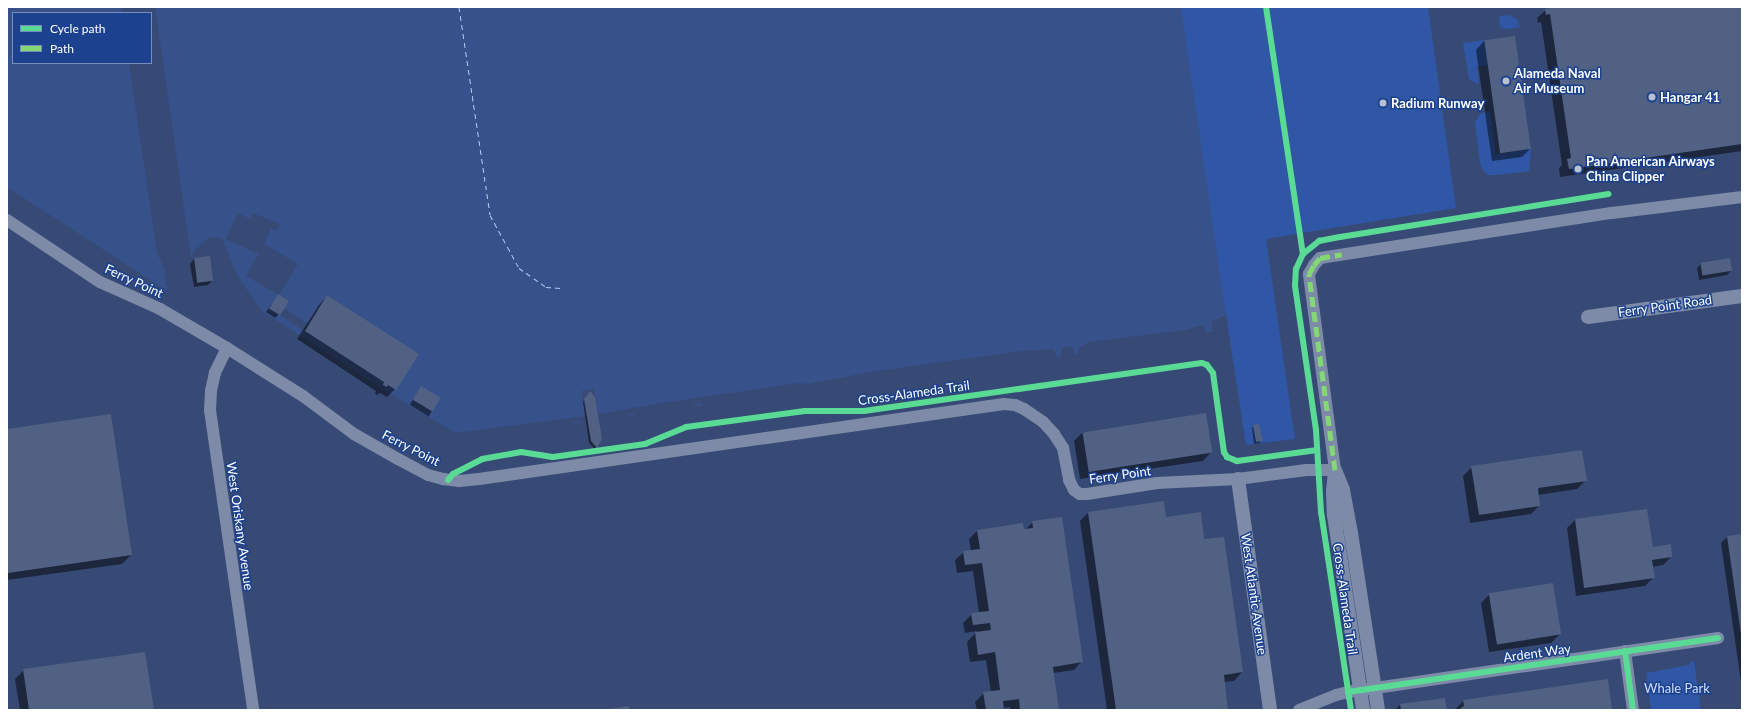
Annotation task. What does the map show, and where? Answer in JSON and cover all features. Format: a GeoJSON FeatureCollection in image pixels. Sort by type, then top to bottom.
{"type":"FeatureCollection","features":[{"type":"Feature","properties":{"kind":"street"},"geometry":{"type":"LineString","coordinates":[[1363,710],[1334,515],[1333,491],[1335,470],[1309,274],[1314,264],[1320,258],[1342,254],[1612,213],[1742,197]]}},
{"type":"Feature","properties":{"kind":"street","name":"Ferry Point"},"geometry":{"type":"LineString","coordinates":[[7,220],[100,282],[160,309],[227,348],[303,396],[354,434],[428,475],[448,480],[459,481],[480,479],[612,461],[1004,404],[1015,405],[1024,409],[1042,422],[1054,434],[1063,448],[1069,480],[1074,490],[1080,494],[1157,483],[1238,479],[1306,470],[1335,470]]}},
{"type":"Feature","properties":{"kind":"street","name":"Ferry Point Road"},"geometry":{"type":"LineString","coordinates":[[1588,317],[1742,296]]}},
{"type":"Feature","properties":{"kind":"street","name":"West Oriskany Avenue"},"geometry":{"type":"LineString","coordinates":[[227,348],[215,373],[211,391],[210,410],[253,710]]}},
{"type":"Feature","properties":{"kind":"street"},"geometry":{"type":"LineString","coordinates":[[1335,470],[1343,490],[1349,519],[1378,710]]}},
{"type":"Feature","properties":{"kind":"street","name":"West Atlantic Avenue"},"geometry":{"type":"LineString","coordinates":[[1238,479],[1270,710]]}},
{"type":"Feature","properties":{"kind":"street","name":"Ardent Way"},"geometry":{"type":"LineString","coordinates":[[1299,710],[1336,695],[1360,690],[1718,638]]}},
{"type":"Feature","properties":{"kind":"street"},"geometry":{"type":"LineString","coordinates":[[1625,651],[1633,710]]}},
{"type":"Feature","properties":{"kind":"green space"},"geometry":{"type":"Polygon","coordinates":[[[1141,7],[1428,7],[1456,208],[1266,239],[1295,439],[1246,445],[1226,315],[1141,7]]]}},
{"type":"Feature","properties":{"kind":"green space"},"geometry":{"type":"Polygon","coordinates":[[[1508,15],[1517,19],[1520,27],[1506,29],[1500,27],[1499,16],[1508,15]]]}},
{"type":"Feature","properties":{"kind":"green space"},"geometry":{"type":"Polygon","coordinates":[[[1484,40],[1488,65],[1477,67],[1479,85],[1469,79],[1463,43],[1484,40]]]}},
{"type":"Feature","properties":{"kind":"green space"},"geometry":{"type":"Polygon","coordinates":[[[1486,111],[1490,111],[1496,154],[1531,149],[1529,171],[1497,175],[1488,175],[1484,172],[1480,163],[1475,123],[1479,115],[1486,111]]]}},
{"type":"Feature","properties":{"kind":"green space","name":"Whale Park"},"geometry":{"type":"Polygon","coordinates":[[[1691,661],[1694,661],[1701,710],[1651,710],[1646,673],[1689,665],[1691,661]]]}},
{"type":"Feature","properties":{"kind":"shaded area"},"geometry":{"type":"Polygon","coordinates":[[[7,7],[1181,7],[1227,322],[1212,332],[1078,352],[1079,355],[1074,355],[1074,353],[1056,358],[1056,356],[845,386],[845,391],[842,391],[841,386],[453,440],[242,304],[215,248],[208,247],[191,258],[167,291],[7,187],[7,7]]]}},
{"type":"Feature","properties":{"kind":"pier"},"geometry":{"type":"Polygon","coordinates":[[[121,7],[155,7],[191,257],[194,251],[207,239],[214,237],[222,238],[238,277],[262,311],[376,385],[455,433],[586,416],[582,391],[594,389],[598,414],[799,383],[808,384],[870,372],[1022,351],[1054,349],[1057,358],[1061,357],[1062,348],[1068,346],[1073,347],[1074,355],[1078,355],[1078,348],[1089,342],[1185,330],[1203,325],[1206,333],[1212,332],[1212,321],[1226,315],[1228,324],[1218,331],[1206,335],[1204,334],[1081,354],[1079,357],[1074,357],[1072,355],[1057,360],[1054,358],[854,387],[854,385],[845,386],[845,391],[842,391],[841,386],[835,387],[835,389],[703,408],[702,403],[694,404],[695,409],[636,417],[635,413],[627,414],[628,418],[581,425],[580,421],[572,422],[573,426],[453,442],[346,375],[241,305],[221,281],[214,265],[214,250],[209,249],[204,255],[191,258],[167,291],[164,268],[157,253],[129,64],[152,64],[152,12],[122,12],[121,7]]]}},
{"type":"Feature","properties":{"kind":"pier"},"geometry":{"type":"Polygon","coordinates":[[[238,213],[250,219],[253,213],[280,224],[277,231],[271,228],[264,244],[298,264],[279,295],[246,276],[259,254],[226,239],[238,213]]]}},
{"type":"Feature","properties":{"kind":"pier"},"geometry":{"type":"Polygon","coordinates":[[[284,308],[309,324],[305,331],[280,315],[284,308]]]}},
{"type":"Feature","properties":{"kind":"building","name":"Hangar 41"},"geometry":{"type":"Polygon","coordinates":[[[1557,7],[1742,7],[1742,144],[1569,169],[1567,159],[1571,158],[1550,14],[1546,15],[1545,9],[1557,7]]]}},
{"type":"Feature","properties":{"kind":"building","name":"Alameda Naval Air Museum"},"geometry":{"type":"Polygon","coordinates":[[[1515,36],[1531,149],[1500,153],[1484,40],[1515,36]]]}},
{"type":"Feature","properties":{"kind":"building"},"geometry":{"type":"Polygon","coordinates":[[[210,256],[213,281],[197,283],[194,258],[210,256]]]}},
{"type":"Feature","properties":{"kind":"building"},"geometry":{"type":"Polygon","coordinates":[[[1730,258],[1732,271],[1702,276],[1700,263],[1730,258]]]}},
{"type":"Feature","properties":{"kind":"building"},"geometry":{"type":"Polygon","coordinates":[[[278,294],[289,301],[280,315],[269,308],[278,294]]]}},
{"type":"Feature","properties":{"kind":"building"},"geometry":{"type":"Polygon","coordinates":[[[327,295],[419,354],[396,390],[388,385],[387,387],[383,385],[384,382],[305,331],[327,295]]]}},
{"type":"Feature","properties":{"kind":"building"},"geometry":{"type":"Polygon","coordinates":[[[421,386],[441,398],[432,412],[413,400],[421,386]]]}},
{"type":"Feature","properties":{"kind":"building"},"geometry":{"type":"Polygon","coordinates":[[[590,391],[595,397],[602,439],[597,448],[591,441],[584,399],[590,391]]]}},
{"type":"Feature","properties":{"kind":"building"},"geometry":{"type":"Polygon","coordinates":[[[1206,413],[1212,453],[1089,472],[1083,433],[1206,413]]]}},
{"type":"Feature","properties":{"kind":"building"},"geometry":{"type":"Polygon","coordinates":[[[111,414],[132,555],[8,573],[7,429],[111,414]]]}},
{"type":"Feature","properties":{"kind":"building"},"geometry":{"type":"Polygon","coordinates":[[[1259,424],[1263,441],[1256,442],[1253,425],[1259,424]]]}},
{"type":"Feature","properties":{"kind":"building"},"geometry":{"type":"Polygon","coordinates":[[[1582,450],[1587,481],[1538,488],[1540,506],[1479,515],[1471,466],[1582,450]]]}},
{"type":"Feature","properties":{"kind":"building"},"geometry":{"type":"Polygon","coordinates":[[[1164,501],[1166,517],[1201,512],[1204,539],[1224,537],[1243,672],[1224,675],[1228,710],[1116,710],[1088,512],[1164,501]]]}},
{"type":"Feature","properties":{"kind":"building"},"geometry":{"type":"Polygon","coordinates":[[[1647,509],[1653,547],[1671,544],[1672,557],[1652,560],[1655,578],[1584,588],[1575,519],[1647,509]]]}},
{"type":"Feature","properties":{"kind":"building"},"geometry":{"type":"Polygon","coordinates":[[[1062,517],[1083,662],[1053,667],[1059,710],[1020,710],[1019,699],[1003,701],[1004,710],[986,710],[983,692],[1000,690],[995,652],[978,655],[975,632],[991,630],[990,623],[973,625],[971,613],[989,611],[982,563],[965,565],[963,551],[980,549],[977,530],[1023,523],[1024,529],[1033,528],[1032,521],[1062,517]]]}},
{"type":"Feature","properties":{"kind":"building"},"geometry":{"type":"Polygon","coordinates":[[[1742,534],[1742,634],[1741,634],[1727,536],[1742,534]]]}},
{"type":"Feature","properties":{"kind":"building"},"geometry":{"type":"Polygon","coordinates":[[[1553,583],[1561,634],[1497,645],[1489,593],[1553,583]]]}},
{"type":"Feature","properties":{"kind":"building"},"geometry":{"type":"Polygon","coordinates":[[[145,652],[154,710],[29,710],[23,669],[145,652]]]}},
{"type":"Feature","properties":{"kind":"building"},"geometry":{"type":"Polygon","coordinates":[[[1608,679],[1612,710],[1458,710],[1464,706],[1463,700],[1608,679]]]}},
{"type":"Feature","properties":{"kind":"building"},"geometry":{"type":"Polygon","coordinates":[[[1445,698],[1447,710],[1401,710],[1400,704],[1445,698]]]}},
{"type":"Feature","properties":{"kind":"building"},"geometry":{"type":"Polygon","coordinates":[[[629,706],[630,710],[607,710],[607,709],[629,706]]]}},
{"type":"Feature","properties":{"kind":"ferry route"},"geometry":{"type":"LineString","coordinates":[[459,7],[490,215],[519,268],[546,287],[561,288]]}},
{"type":"Feature","properties":{"kind":"marked path"},"geometry":{"type":"LineString","coordinates":[[1335,470],[1309,274],[1320,258],[1342,254]]}},
{"type":"Feature","properties":{"kind":"cycle path"},"geometry":{"type":"LineString","coordinates":[[1266,7],[1303,254]]}},
{"type":"Feature","properties":{"kind":"cycle path","name":"Cross-Alameda Trail"},"geometry":{"type":"LineString","coordinates":[[1351,710],[1321,512],[1316,430],[1295,286],[1296,269],[1303,254],[1319,241],[1609,194]]}},
{"type":"Feature","properties":{"kind":"cycle path","name":"Cross-Alameda Trail"},"geometry":{"type":"LineString","coordinates":[[448,480],[453,474],[482,459],[521,452],[553,457],[645,444],[686,427],[805,411],[864,411],[1202,363],[1207,365],[1213,373],[1224,452],[1227,457],[1237,461],[1317,450]]}},
{"type":"Feature","properties":{"kind":"cycle path"},"geometry":{"type":"LineString","coordinates":[[1348,692],[1718,638]]}},
{"type":"Feature","properties":{"kind":"cycle path"},"geometry":{"type":"LineString","coordinates":[[1625,651],[1633,710]]}},
{"type":"Feature","properties":{"kind":"place","name":"Alameda Naval Air Museum"},"geometry":{"type":"Point","coordinates":[1506,81]}},
{"type":"Feature","properties":{"kind":"place","name":"Hangar 41"},"geometry":{"type":"Point","coordinates":[1652,97]}},
{"type":"Feature","properties":{"kind":"place","name":"Radium Runway"},"geometry":{"type":"Point","coordinates":[1383,103]}},
{"type":"Feature","properties":{"kind":"place","name":"Pan American Airways China Clipper"},"geometry":{"type":"Point","coordinates":[1578,169]}}]}
